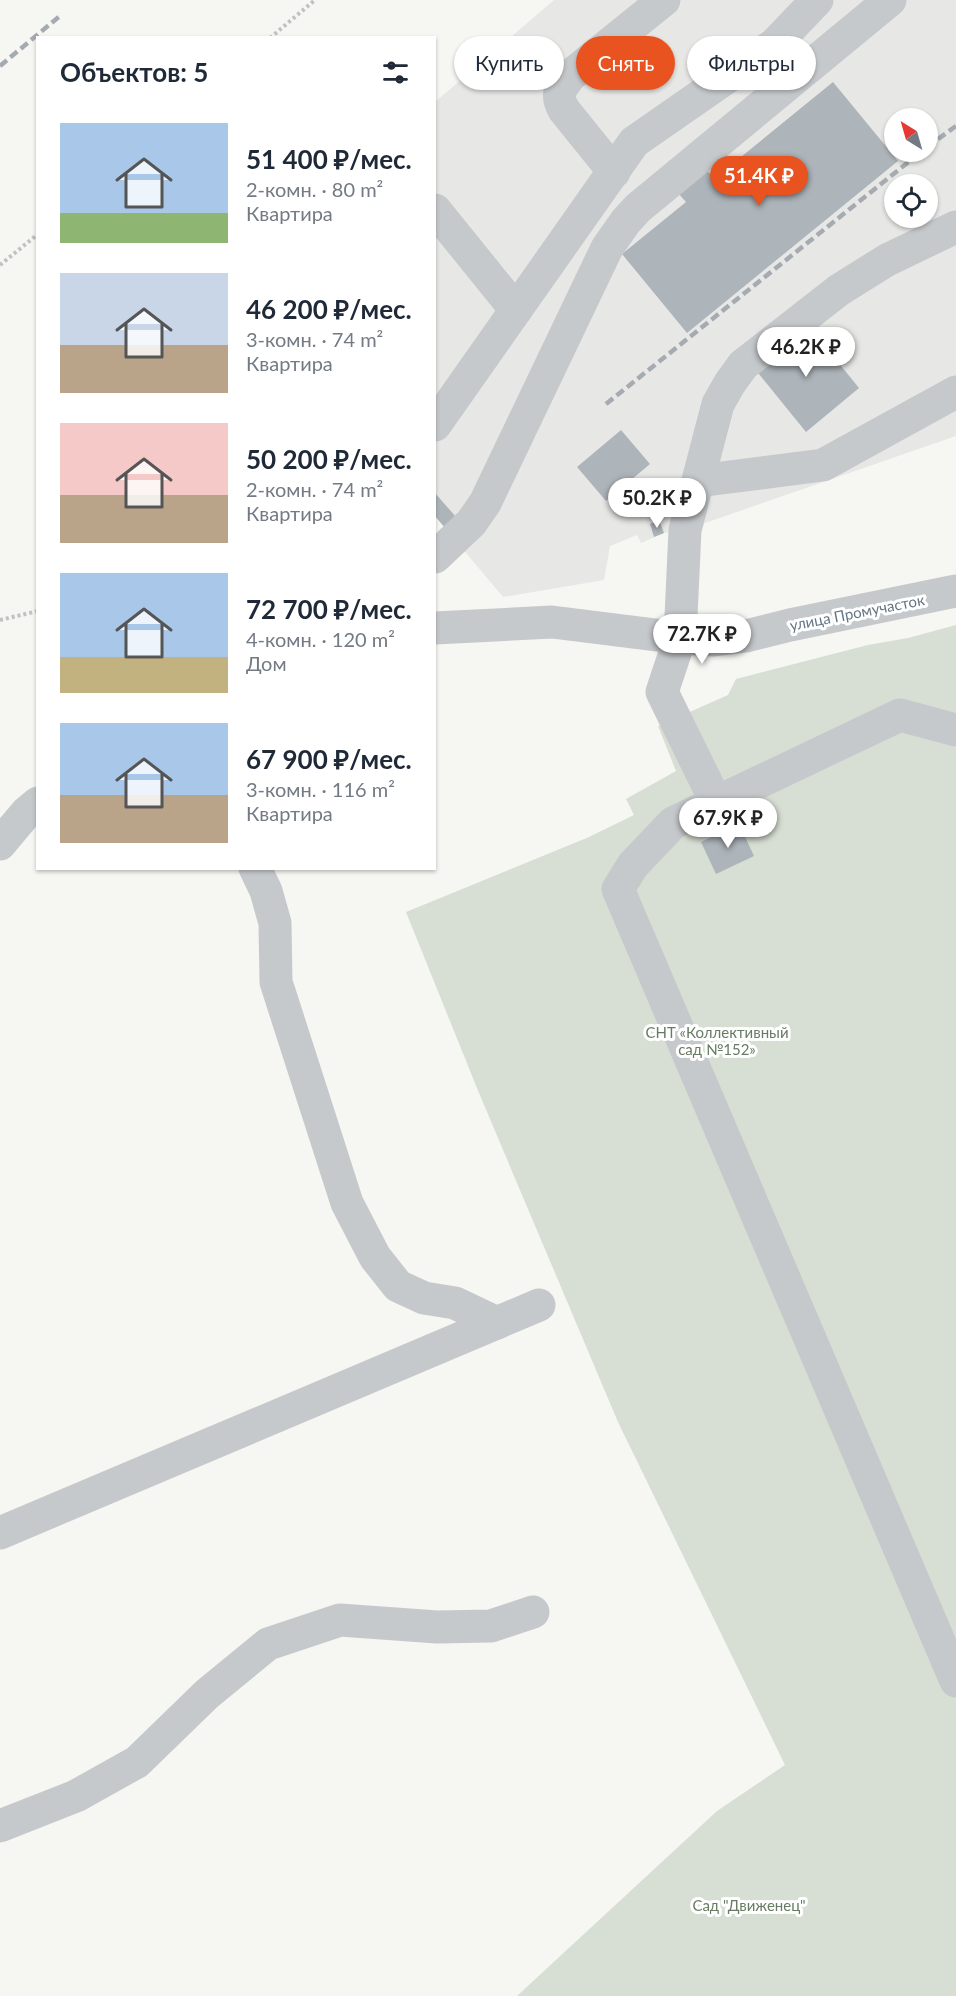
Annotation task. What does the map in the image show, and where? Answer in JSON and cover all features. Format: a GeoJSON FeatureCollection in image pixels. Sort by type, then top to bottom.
{"type":"FeatureCollection","features":[{"type":"Feature","properties":{"kind":"street"},"geometry":{"type":"LineString","coordinates":[[614,172],[564,110],[559,101],[560,89],[571,75],[663,0]]}},
{"type":"Feature","properties":{"kind":"street"},"geometry":{"type":"LineString","coordinates":[[436,424],[634,142],[775,44],[817,0]]}},
{"type":"Feature","properties":{"kind":"street"},"geometry":{"type":"LineString","coordinates":[[436,556],[471,523],[485,503],[607,248],[626,220],[890,0]]}},
{"type":"Feature","properties":{"kind":"street"},"geometry":{"type":"LineString","coordinates":[[436,211],[516,310]]}},
{"type":"Feature","properties":{"kind":"street"},"geometry":{"type":"LineString","coordinates":[[716,802],[662,692],[680,638],[685,530],[718,404],[743,365],[839,290],[887,260],[956,227]]}},
{"type":"Feature","properties":{"kind":"street"},"geometry":{"type":"LineString","coordinates":[[698,481],[824,465],[956,392]]}},
{"type":"Feature","properties":{"kind":"street","name":"улица Промучасток"},"geometry":{"type":"LineString","coordinates":[[436,628],[552,622],[714,640],[746,636],[956,591]]}},
{"type":"Feature","properties":{"kind":"street"},"geometry":{"type":"LineString","coordinates":[[956,730],[900,715],[673,823],[633,865],[618,889],[956,1682]]}},
{"type":"Feature","properties":{"kind":"street"},"geometry":{"type":"LineString","coordinates":[[0,844],[36,805]]}},
{"type":"Feature","properties":{"kind":"street"},"geometry":{"type":"LineString","coordinates":[[256,870],[266,891],[276,923],[276,982],[347,1203],[375,1257],[398,1286],[424,1298],[455,1303],[497,1323]]}},
{"type":"Feature","properties":{"kind":"street"},"geometry":{"type":"LineString","coordinates":[[0,1533],[538,1305]]}},
{"type":"Feature","properties":{"kind":"street"},"geometry":{"type":"LineString","coordinates":[[0,1826],[76,1797],[137,1762],[207,1694],[268,1644],[340,1620],[437,1628],[491,1626],[533,1612]]}},
{"type":"Feature","properties":{"kind":"path"},"geometry":{"type":"LineString","coordinates":[[272,36],[315,0]]}},
{"type":"Feature","properties":{"kind":"path"},"geometry":{"type":"LineString","coordinates":[[0,265],[36,236]]}},
{"type":"Feature","properties":{"kind":"path"},"geometry":{"type":"LineString","coordinates":[[0,620],[36,611]]}},
{"type":"Feature","properties":{"kind":"shaded area"},"geometry":{"type":"Polygon","coordinates":[[[554,0],[956,0],[956,436],[685,530],[664,533],[641,543],[637,535],[610,546],[604,580],[503,597],[436,517],[436,101],[454,86],[454,90],[564,90],[564,36],[512,36],[554,0]]]}},
{"type":"Feature","properties":{"kind":"green space","name":"СНТ «Коллективный сад №152»"},"geometry":{"type":"Polygon","coordinates":[[[956,625],[956,1996],[517,1996],[717,1811],[785,1765],[618,1422],[479,1093],[406,912],[589,837],[634,815],[626,799],[676,771],[658,726],[728,695],[736,679],[956,625]]]}},
{"type":"Feature","properties":{"kind":"building"},"geometry":{"type":"Polygon","coordinates":[[[833,82],[884,144],[884,162],[897,162],[687,333],[622,254],[686,202],[678,193],[707,170],[714,179],[833,82]]]}},
{"type":"Feature","properties":{"kind":"building"},"geometry":{"type":"Polygon","coordinates":[[[807,324],[859,388],[806,432],[754,368],[807,324]]]}},
{"type":"Feature","properties":{"kind":"building"},"geometry":{"type":"Polygon","coordinates":[[[621,430],[650,464],[606,501],[577,467],[621,430]]]}},
{"type":"Feature","properties":{"kind":"building"},"geometry":{"type":"Polygon","coordinates":[[[436,494],[456,517],[445,528],[436,517],[436,494]]]}},
{"type":"Feature","properties":{"kind":"building"},"geometry":{"type":"Polygon","coordinates":[[[659,520],[664,533],[654,537],[650,524],[659,520]]]}},
{"type":"Feature","properties":{"kind":"building"},"geometry":{"type":"Polygon","coordinates":[[[739,824],[754,856],[716,874],[701,842],[739,824]]]}},
{"type":"Feature","properties":{"kind":"railway"},"geometry":{"type":"LineString","coordinates":[[0,66],[61,15]]}},
{"type":"Feature","properties":{"kind":"railway"},"geometry":{"type":"LineString","coordinates":[[938,139],[956,126]]}},
{"type":"Feature","properties":{"kind":"railway"},"geometry":{"type":"LineString","coordinates":[[606,404],[908,162]]}},
{"type":"Feature","properties":{"kind":"park label","name":"Сад \"Движенец\""},"geometry":{"type":"Point","coordinates":[749,1905]}}]}
